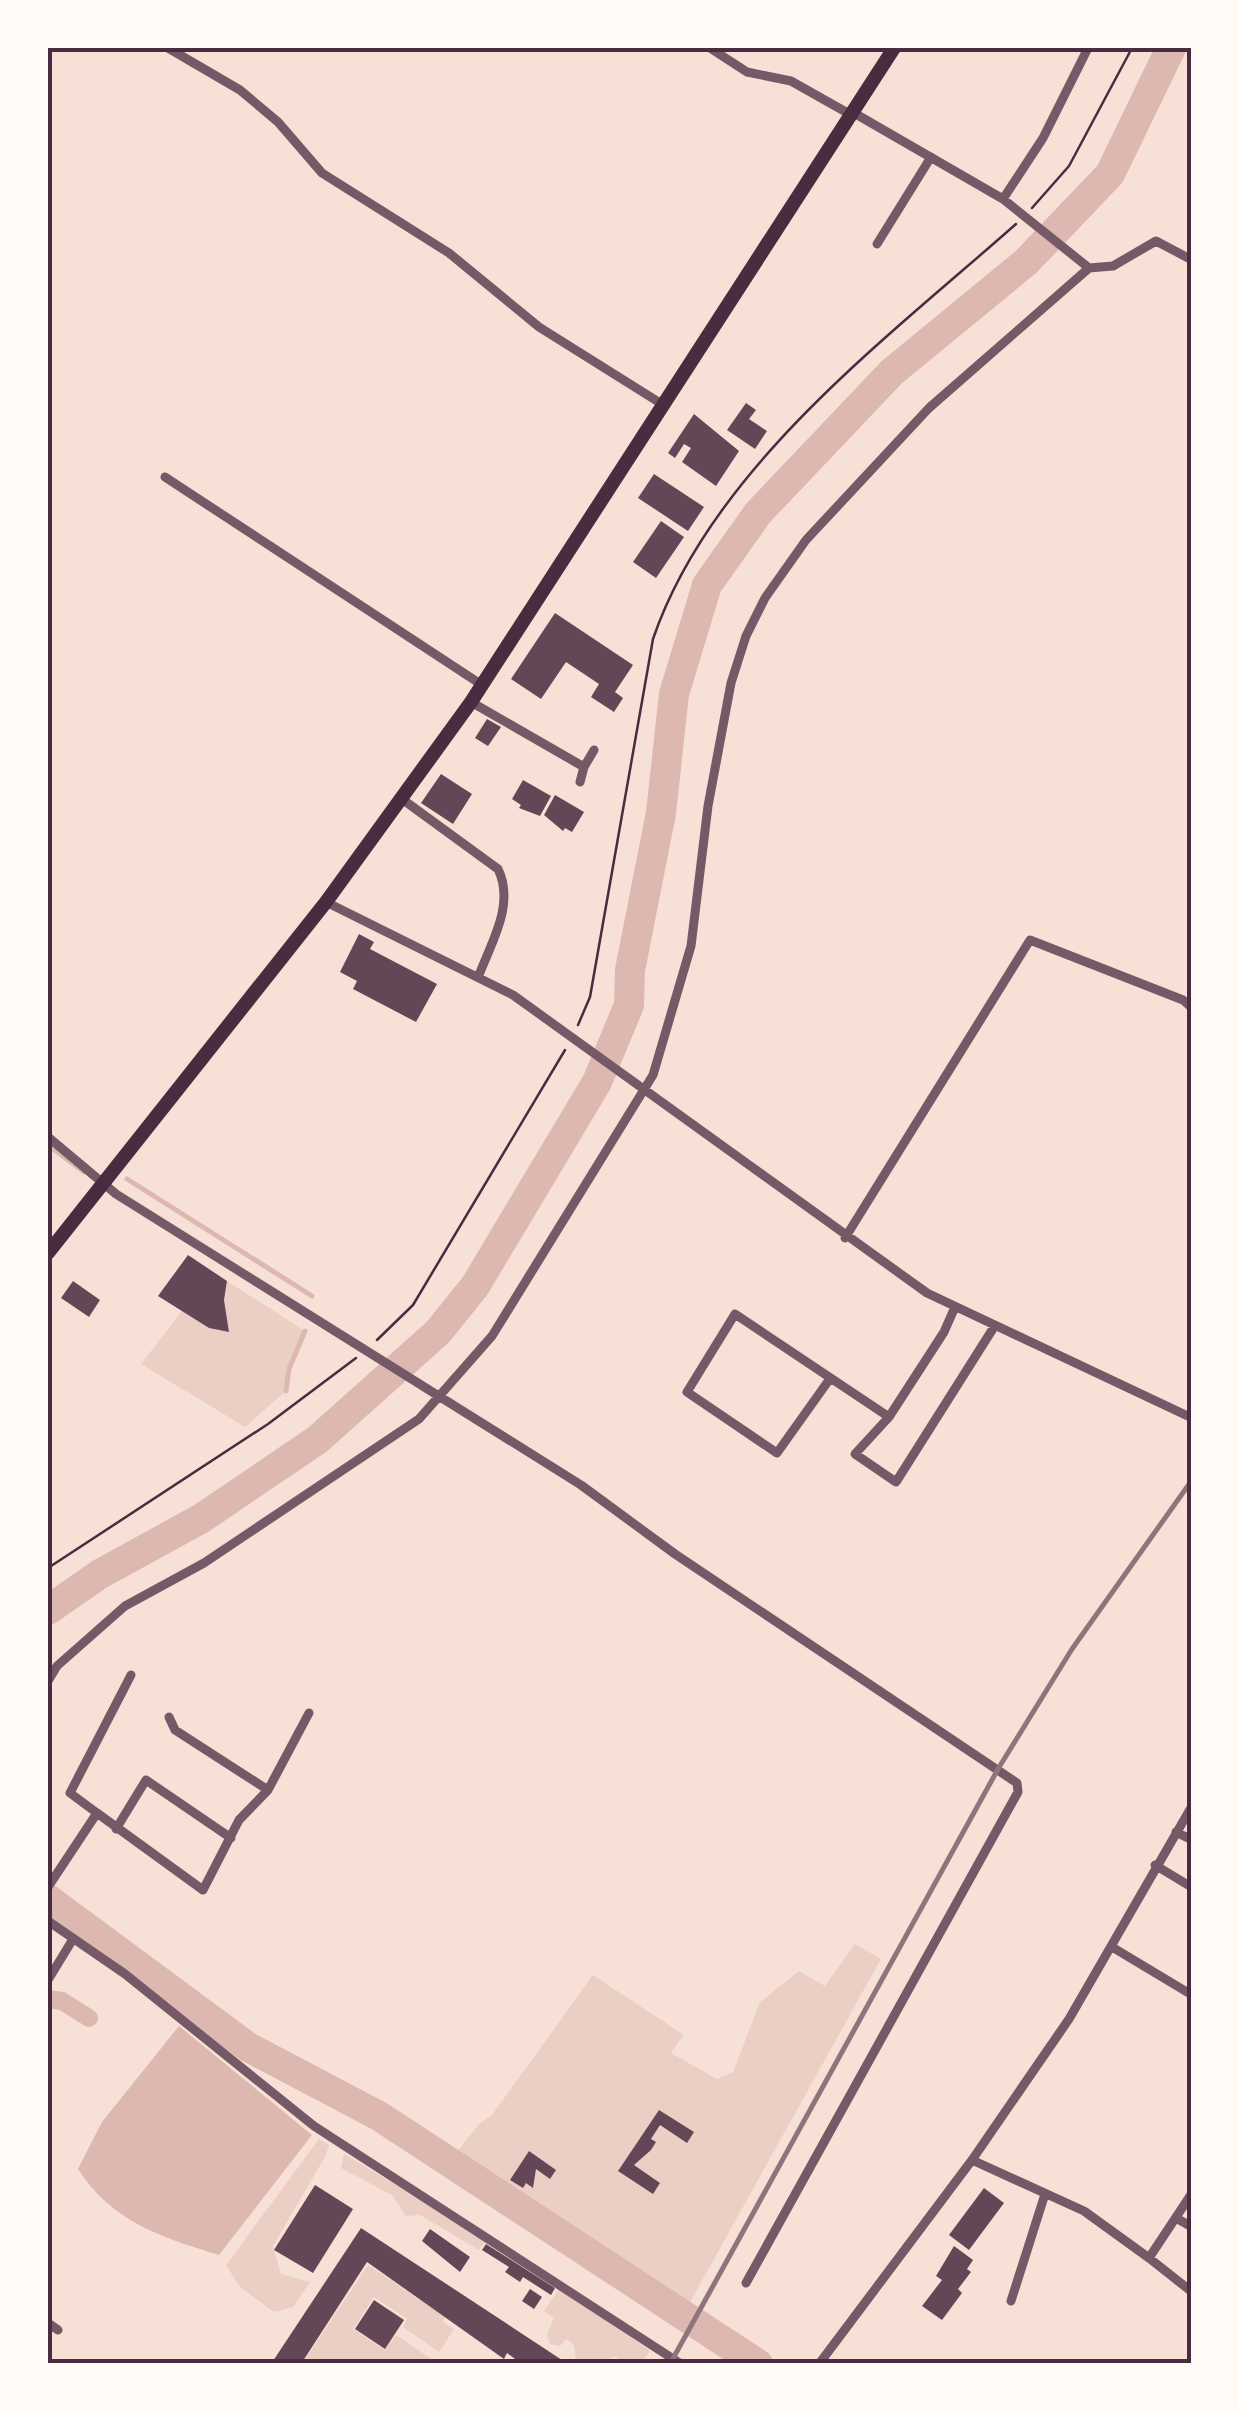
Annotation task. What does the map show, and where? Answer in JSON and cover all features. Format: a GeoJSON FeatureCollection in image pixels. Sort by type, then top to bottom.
{"type":"FeatureCollection","features":[{"type":"Feature","properties":{"kind":"main road"},"geometry":{"type":"LineString","coordinates":[[48,1252],[326,902],[470,702],[894,48]]}},
{"type":"Feature","properties":{"kind":"street"},"geometry":{"type":"LineString","coordinates":[[168,48],[240,90],[278,122],[322,174],[450,253],[539,327],[665,406]]}},
{"type":"Feature","properties":{"kind":"street"},"geometry":{"type":"LineString","coordinates":[[710,48],[746,72],[792,81],[1003,199],[1090,268]]}},
{"type":"Feature","properties":{"kind":"street"},"geometry":{"type":"LineString","coordinates":[[728,61],[734,48]]}},
{"type":"Feature","properties":{"kind":"street"},"geometry":{"type":"LineString","coordinates":[[1003,199],[1042,138],[1088,48]]}},
{"type":"Feature","properties":{"kind":"street"},"geometry":{"type":"LineString","coordinates":[[876,244],[930,157]]}},
{"type":"Feature","properties":{"kind":"street"},"geometry":{"type":"LineString","coordinates":[[48,1681],[57,1666],[126,1606],[204,1562],[392,1440],[440,1396],[492,1336],[644,1090],[669,1029],[691,946],[708,806],[731,683],[764,598],[806,540],[929,408],[1090,268],[1113,266],[1156,242],[1192,260]]}},
{"type":"Feature","properties":{"kind":"street"},"geometry":{"type":"LineString","coordinates":[[165,477],[482,684]]}},
{"type":"Feature","properties":{"kind":"street"},"geometry":{"type":"LineString","coordinates":[[470,702],[584,767]]}},
{"type":"Feature","properties":{"kind":"street"},"geometry":{"type":"LineString","coordinates":[[580,782],[594,750]]}},
{"type":"Feature","properties":{"kind":"street"},"geometry":{"type":"LineString","coordinates":[[402,798],[498,869],[506,885],[506,902],[480,975]]}},
{"type":"Feature","properties":{"kind":"street"},"geometry":{"type":"LineString","coordinates":[[326,902],[480,975],[573,1035],[846,1238],[955,1308],[1192,1418]]}},
{"type":"Feature","properties":{"kind":"street"},"geometry":{"type":"LineString","coordinates":[[846,1238],[1030,940],[1182,1000],[1192,1008]]}},
{"type":"Feature","properties":{"kind":"street"},"geometry":{"type":"LineString","coordinates":[[48,1137],[101,1181],[366,1353],[581,1484],[722,1586],[1017,1783],[1018,1792],[746,2283]]}},
{"type":"Feature","properties":{"kind":"street"},"geometry":{"type":"LineString","coordinates":[[955,1308],[890,1418],[855,1454],[896,1482],[994,1327]]}},
{"type":"Feature","properties":{"kind":"street"},"geometry":{"type":"LineString","coordinates":[[829,1380],[777,1453],[687,1392],[735,1314],[890,1418]]}},
{"type":"Feature","properties":{"kind":"street"},"geometry":{"type":"LineString","coordinates":[[131,1675],[70,1793],[203,1890],[239,1820],[268,1790],[309,1713]]}},
{"type":"Feature","properties":{"kind":"street"},"geometry":{"type":"LineString","coordinates":[[169,1717],[174,1730],[268,1790]]}},
{"type":"Feature","properties":{"kind":"street"},"geometry":{"type":"LineString","coordinates":[[116,1828],[146,1780],[231,1838]]}},
{"type":"Feature","properties":{"kind":"street"},"geometry":{"type":"LineString","coordinates":[[819,2364],[972,2160],[1069,2019],[1192,1806]]}},
{"type":"Feature","properties":{"kind":"street"},"geometry":{"type":"LineString","coordinates":[[48,1884],[97,1814]]}},
{"type":"Feature","properties":{"kind":"street"},"geometry":{"type":"LineString","coordinates":[[1176,1832],[1192,1840]]}},
{"type":"Feature","properties":{"kind":"street"},"geometry":{"type":"LineString","coordinates":[[1155,1865],[1188,1885]]}},
{"type":"Feature","properties":{"kind":"street"},"geometry":{"type":"LineString","coordinates":[[48,1921],[125,1974],[314,2126],[681,2364]]}},
{"type":"Feature","properties":{"kind":"street"},"geometry":{"type":"LineString","coordinates":[[48,1980],[73,1938]]}},
{"type":"Feature","properties":{"kind":"street"},"geometry":{"type":"LineString","coordinates":[[1112,1947],[1192,1996]]}},
{"type":"Feature","properties":{"kind":"street"},"geometry":{"type":"LineString","coordinates":[[972,2160],[1084,2211],[1192,2292]]}},
{"type":"Feature","properties":{"kind":"street"},"geometry":{"type":"LineString","coordinates":[[1148,2258],[1192,2193]]}},
{"type":"Feature","properties":{"kind":"street"},"geometry":{"type":"LineString","coordinates":[[1011,2300],[1045,2194]]}},
{"type":"Feature","properties":{"kind":"street"},"geometry":{"type":"LineString","coordinates":[[1176,2218],[1192,2227]]}},
{"type":"Feature","properties":{"kind":"street"},"geometry":{"type":"LineString","coordinates":[[48,2323],[58,2330]]}},
{"type":"Feature","properties":{"kind":"path"},"geometry":{"type":"LineString","coordinates":[[48,1568],[268,1424],[366,1353],[413,1306],[573,1035],[590,997],[653,640],[666,602],[714,518],[772,450],[875,348],[1026,215],[1069,166],[1132,48]]}},
{"type":"Feature","properties":{"kind":"shaded area"},"geometry":{"type":"Polygon","coordinates":[[[227,1281],[305,1331],[289,1369],[286,1391],[245,1427],[141,1364],[182,1311],[209,1328],[229,1332],[224,1300],[227,1281]]]}},
{"type":"Feature","properties":{"kind":"shaded area"},"geometry":{"type":"Polygon","coordinates":[[[855,1944],[881,1959],[689,2304],[456,2153],[479,2124],[492,2115],[593,1975],[684,2035],[671,2053],[717,2079],[733,2072],[760,2002],[799,1971],[825,1986],[855,1944]]]}},
{"type":"Feature","properties":{"kind":"shaded area"},"geometry":{"type":"Polygon","coordinates":[[[179,2026],[312,2135],[219,2255],[158,2234],[122,2215],[91,2187],[78,2169],[102,2122],[179,2026]]]}},
{"type":"Feature","properties":{"kind":"shaded area"},"geometry":{"type":"Polygon","coordinates":[[[319,2139],[329,2145],[325,2157],[273,2246],[281,2274],[310,2282],[293,2307],[274,2312],[239,2286],[226,2265],[319,2139]]]}},
{"type":"Feature","properties":{"kind":"shaded area"},"geometry":{"type":"Polygon","coordinates":[[[344,2154],[487,2239],[479,2250],[420,2215],[406,2216],[392,2195],[341,2168],[344,2154]]]}},
{"type":"Feature","properties":{"kind":"shaded area"},"geometry":{"type":"Polygon","coordinates":[[[368,2265],[445,2317],[443,2322],[454,2329],[439,2352],[403,2327],[407,2319],[374,2297],[353,2329],[385,2350],[396,2335],[433,2360],[431,2363],[302,2364],[368,2265]]]}},
{"type":"Feature","properties":{"kind":"shaded area"},"geometry":{"type":"Polygon","coordinates":[[[560,2288],[650,2351],[642,2363],[620,2363],[616,2356],[601,2362],[576,2361],[574,2345],[566,2339],[560,2346],[550,2344],[547,2335],[554,2318],[544,2311],[560,2288]]]}},
{"type":"Feature","properties":{"kind":"building"},"geometry":{"type":"Polygon","coordinates":[[[746,403],[756,410],[749,419],[767,431],[755,449],[727,430],[746,403]]]}},
{"type":"Feature","properties":{"kind":"building"},"geometry":{"type":"Polygon","coordinates":[[[694,414],[739,451],[716,486],[682,462],[691,448],[684,444],[675,458],[668,453],[694,414]]]}},
{"type":"Feature","properties":{"kind":"building"},"geometry":{"type":"Polygon","coordinates":[[[654,474],[704,507],[688,531],[638,498],[654,474]]]}},
{"type":"Feature","properties":{"kind":"building"},"geometry":{"type":"Polygon","coordinates":[[[661,521],[684,537],[656,578],[633,562],[661,521]]]}},
{"type":"Feature","properties":{"kind":"building"},"geometry":{"type":"Polygon","coordinates":[[[555,613],[633,665],[615,692],[623,698],[614,712],[591,697],[599,684],[566,662],[541,699],[511,679],[555,613]]]}},
{"type":"Feature","properties":{"kind":"building"},"geometry":{"type":"Polygon","coordinates":[[[487,719],[501,727],[488,746],[475,738],[487,719]]]}},
{"type":"Feature","properties":{"kind":"building"},"geometry":{"type":"Polygon","coordinates":[[[441,774],[472,794],[453,824],[421,803],[441,774]]]}},
{"type":"Feature","properties":{"kind":"building"},"geometry":{"type":"Polygon","coordinates":[[[523,780],[551,796],[540,816],[519,808],[521,805],[512,799],[523,780]]]}},
{"type":"Feature","properties":{"kind":"building"},"geometry":{"type":"Polygon","coordinates":[[[555,795],[584,812],[572,832],[565,828],[563,831],[544,815],[555,795]]]}},
{"type":"Feature","properties":{"kind":"building"},"geometry":{"type":"Polygon","coordinates":[[[359,934],[374,942],[370,949],[437,984],[416,1022],[353,989],[357,981],[340,972],[359,934]]]}},
{"type":"Feature","properties":{"kind":"building"},"geometry":{"type":"Polygon","coordinates":[[[188,1255],[227,1281],[224,1300],[229,1332],[209,1328],[158,1296],[188,1255]]]}},
{"type":"Feature","properties":{"kind":"building"},"geometry":{"type":"Polygon","coordinates":[[[73,1281],[100,1300],[89,1317],[61,1298],[73,1281]]]}},
{"type":"Feature","properties":{"kind":"building"},"geometry":{"type":"Polygon","coordinates":[[[659,2110],[694,2132],[687,2143],[660,2125],[651,2139],[656,2142],[651,2150],[634,2165],[660,2183],[653,2194],[618,2171],[659,2110]]]}},
{"type":"Feature","properties":{"kind":"building"},"geometry":{"type":"Polygon","coordinates":[[[529,2151],[556,2170],[550,2179],[536,2169],[533,2188],[526,2183],[523,2188],[510,2180],[529,2151]]]}},
{"type":"Feature","properties":{"kind":"building"},"geometry":{"type":"Polygon","coordinates":[[[315,2185],[353,2209],[313,2273],[274,2250],[315,2185]]]}},
{"type":"Feature","properties":{"kind":"building"},"geometry":{"type":"Polygon","coordinates":[[[984,2188],[1004,2203],[969,2250],[949,2235],[984,2188]]]}},
{"type":"Feature","properties":{"kind":"building"},"geometry":{"type":"Polygon","coordinates":[[[361,2228],[568,2364],[522,2364],[507,2353],[504,2359],[367,2262],[301,2364],[271,2364],[361,2228]]]}},
{"type":"Feature","properties":{"kind":"building"},"geometry":{"type":"Polygon","coordinates":[[[430,2229],[470,2257],[460,2272],[422,2241],[430,2229]]]}},
{"type":"Feature","properties":{"kind":"building"},"geometry":{"type":"Polygon","coordinates":[[[486,2244],[555,2288],[551,2295],[523,2277],[520,2282],[505,2272],[509,2267],[482,2250],[486,2244]]]}},
{"type":"Feature","properties":{"kind":"building"},"geometry":{"type":"Polygon","coordinates":[[[954,2246],[973,2260],[967,2269],[971,2272],[958,2289],[962,2293],[942,2320],[922,2306],[942,2280],[936,2276],[954,2246]]]}},
{"type":"Feature","properties":{"kind":"building"},"geometry":{"type":"Polygon","coordinates":[[[530,2289],[542,2297],[534,2309],[522,2301],[530,2289]]]}},
{"type":"Feature","properties":{"kind":"building"},"geometry":{"type":"Polygon","coordinates":[[[374,2300],[404,2320],[385,2349],[355,2329],[374,2300]]]}},
{"type":"Feature","properties":{"kind":"waterway"},"geometry":{"type":"LineString","coordinates":[[48,1610],[100,1574],[202,1518],[317,1440],[438,1332],[475,1286],[597,1082],[629,1005],[630,970],[661,813],[674,694],[707,585],[758,513],[892,372],[1026,262],[1110,174],[1171,48]]}},
{"type":"Feature","properties":{"kind":"waterway"},"geometry":{"type":"LineString","coordinates":[[48,1145],[84,1172]]}},
{"type":"Feature","properties":{"kind":"waterway"},"geometry":{"type":"LineString","coordinates":[[127,1179],[312,1296]]}},
{"type":"Feature","properties":{"kind":"waterway"},"geometry":{"type":"LineString","coordinates":[[286,1391],[289,1369],[305,1331]]}},
{"type":"Feature","properties":{"kind":"waterway"},"geometry":{"type":"LineString","coordinates":[[48,1899],[248,2047],[379,2116],[758,2364]]}},
{"type":"Feature","properties":{"kind":"waterway"},"geometry":{"type":"LineString","coordinates":[[48,1999],[62,2001],[89,2018]]}},
{"type":"Feature","properties":{"kind":"railway"},"geometry":{"type":"LineString","coordinates":[[670,2364],[998,1769],[1072,1649],[1192,1480]]}}]}
